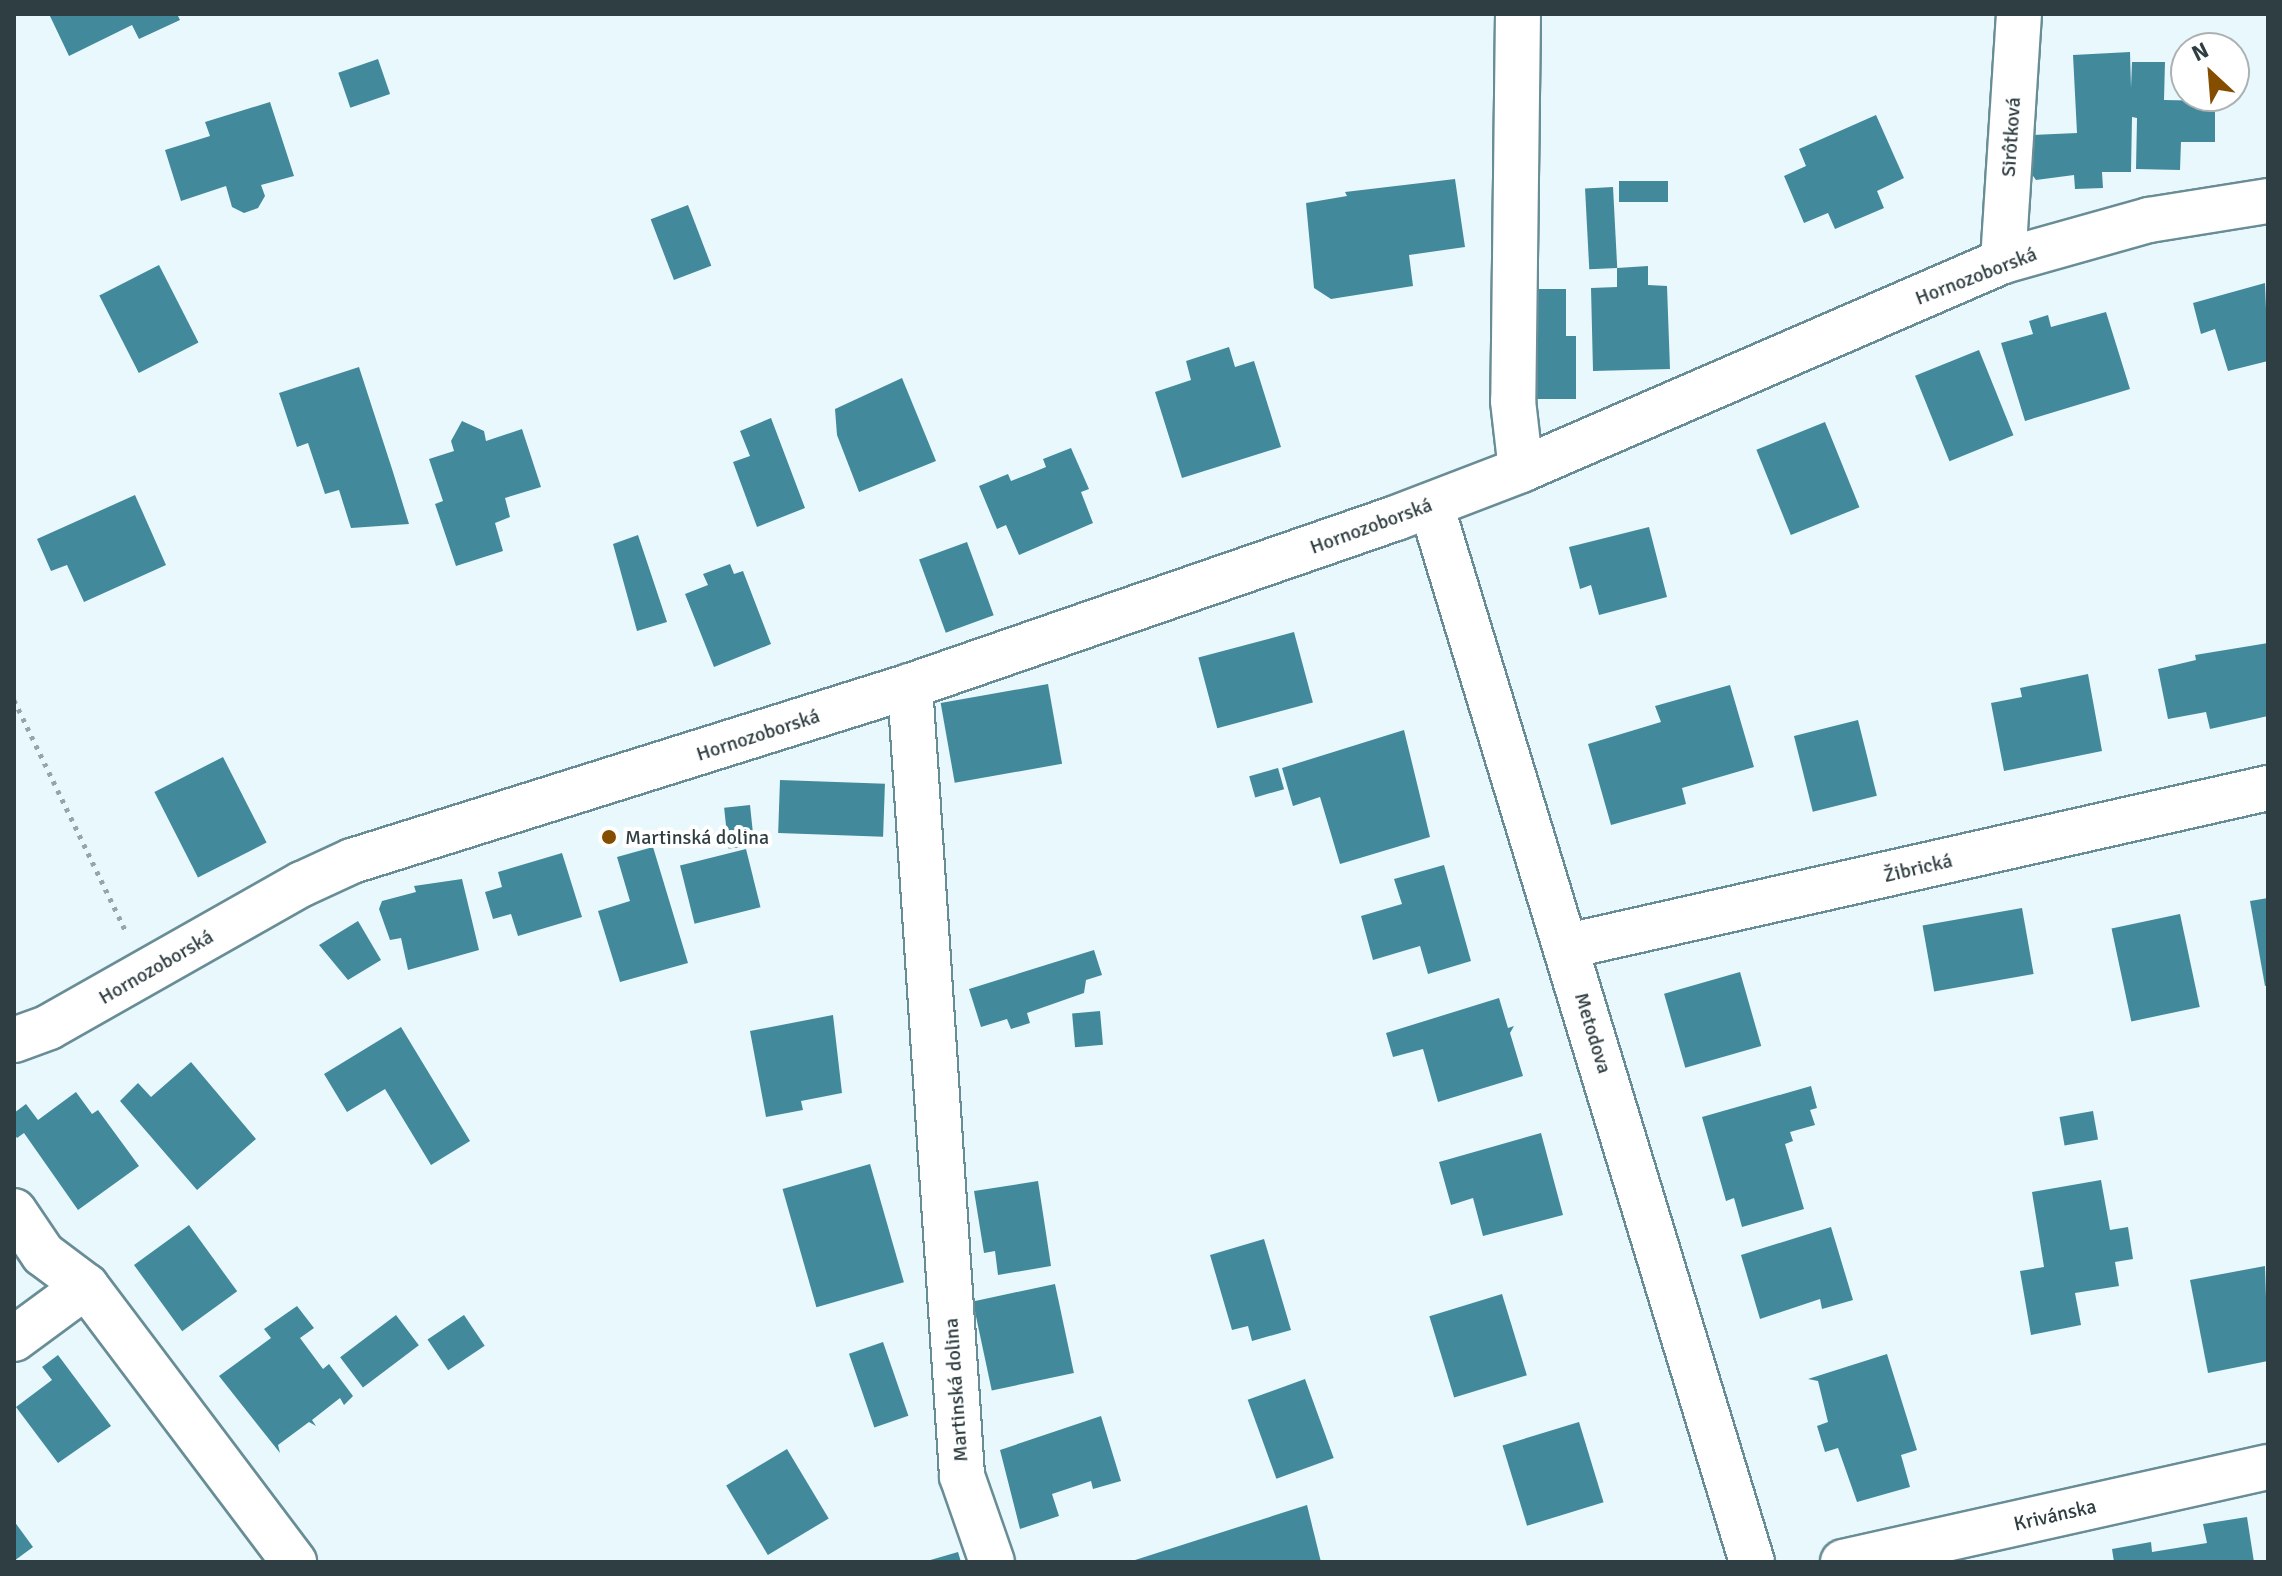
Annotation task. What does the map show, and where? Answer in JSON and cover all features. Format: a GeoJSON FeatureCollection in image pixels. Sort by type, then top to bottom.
{"type":"FeatureCollection","features":[{"type":"Feature","properties":{"kind":"street","name":"Sirôtková"},"geometry":{"type":"LineString","coordinates":[[2003,261],[2019,14]]}},
{"type":"Feature","properties":{"kind":"street"},"geometry":{"type":"LineString","coordinates":[[1516,17],[1513,401],[1521,470]]}},
{"type":"Feature","properties":{"kind":"street","name":"Hornozoborská"},"geometry":{"type":"LineString","coordinates":[[14,1040],[146,974],[302,884],[352,861],[910,686],[1431,505],[1521,470],[2003,261],[2149,220],[2268,201]]}},
{"type":"Feature","properties":{"kind":"street","name":"Metodova"},"geometry":{"type":"LineString","coordinates":[[1431,505],[1568,946],[1752,1562]]}},
{"type":"Feature","properties":{"kind":"street","name":"Martinská dolina"},"geometry":{"type":"LineString","coordinates":[[910,686],[962,1476],[992,1562]]}},
{"type":"Feature","properties":{"kind":"street","name":"Žibrická"},"geometry":{"type":"LineString","coordinates":[[1568,946],[2268,788]]}},
{"type":"Feature","properties":{"kind":"street"},"geometry":{"type":"LineString","coordinates":[[14,1211],[43,1254],[86,1286],[294,1562]]}},
{"type":"Feature","properties":{"kind":"street"},"geometry":{"type":"LineString","coordinates":[[14,1339],[86,1286]]}},
{"type":"Feature","properties":{"kind":"street","name":"Krivánska"},"geometry":{"type":"LineString","coordinates":[[1843,1562],[2268,1467]]}},
{"type":"Feature","properties":{"kind":"path"},"geometry":{"type":"LineString","coordinates":[[14,700],[146,974]]}},
{"type":"Feature","properties":{"kind":"building"},"geometry":{"type":"Polygon","coordinates":[[[49,14],[177,14],[180,20],[139,39],[132,25],[69,56],[49,14]]]}},
{"type":"Feature","properties":{"kind":"building"},"geometry":{"type":"Polygon","coordinates":[[[2130,52],[2131,88],[2132,62],[2165,62],[2164,100],[2170,100],[2170,112],[2215,112],[2215,142],[2181,142],[2180,170],[2136,169],[2137,118],[2132,117],[2131,172],[2102,172],[2103,188],[2075,189],[2074,175],[2036,180],[2028,169],[2032,135],[2077,133],[2073,55],[2130,52]]]}},
{"type":"Feature","properties":{"kind":"building"},"geometry":{"type":"Polygon","coordinates":[[[378,59],[390,94],[350,108],[338,73],[378,59]]]}},
{"type":"Feature","properties":{"kind":"building"},"geometry":{"type":"Polygon","coordinates":[[[270,102],[294,176],[261,185],[265,196],[258,208],[244,213],[232,207],[226,186],[181,201],[165,150],[210,136],[205,122],[270,102]]]}},
{"type":"Feature","properties":{"kind":"building"},"geometry":{"type":"Polygon","coordinates":[[[1876,115],[1904,178],[1877,191],[1884,208],[1835,229],[1828,213],[1804,223],[1784,176],[1806,166],[1799,149],[1876,115]]]}},
{"type":"Feature","properties":{"kind":"building"},"geometry":{"type":"Polygon","coordinates":[[[1455,179],[1465,247],[1409,255],[1413,286],[1331,299],[1314,288],[1306,203],[1347,196],[1345,192],[1455,179]]]}},
{"type":"Feature","properties":{"kind":"building"},"geometry":{"type":"Polygon","coordinates":[[[1619,181],[1668,181],[1668,202],[1619,202],[1619,181]]]}},
{"type":"Feature","properties":{"kind":"building"},"geometry":{"type":"Polygon","coordinates":[[[1613,187],[1617,268],[1589,269],[1585,188],[1613,187]]]}},
{"type":"Feature","properties":{"kind":"building"},"geometry":{"type":"Polygon","coordinates":[[[688,205],[711,266],[674,280],[651,219],[688,205]]]}},
{"type":"Feature","properties":{"kind":"building"},"geometry":{"type":"Polygon","coordinates":[[[159,265],[198,343],[139,373],[99,295],[159,265]]]}},
{"type":"Feature","properties":{"kind":"building"},"geometry":{"type":"Polygon","coordinates":[[[1648,266],[1648,285],[1667,286],[1670,369],[1593,371],[1591,288],[1617,287],[1617,268],[1648,266]]]}},
{"type":"Feature","properties":{"kind":"building"},"geometry":{"type":"Polygon","coordinates":[[[2265,283],[2268,361],[2228,371],[2215,329],[2201,334],[2193,303],[2265,283]]]}},
{"type":"Feature","properties":{"kind":"building"},"geometry":{"type":"Polygon","coordinates":[[[1537,289],[1566,289],[1566,336],[1576,336],[1576,399],[1536,399],[1537,289]]]}},
{"type":"Feature","properties":{"kind":"building"},"geometry":{"type":"Polygon","coordinates":[[[2106,312],[2130,389],[2025,421],[2001,343],[2033,334],[2029,321],[2048,315],[2051,327],[2106,312]]]}},
{"type":"Feature","properties":{"kind":"building"},"geometry":{"type":"Polygon","coordinates":[[[1229,347],[1235,367],[1254,361],[1281,447],[1182,478],[1155,392],[1191,380],[1186,361],[1229,347]]]}},
{"type":"Feature","properties":{"kind":"building"},"geometry":{"type":"Polygon","coordinates":[[[1979,350],[2013,435],[1949,461],[1915,376],[1979,350]]]}},
{"type":"Feature","properties":{"kind":"building"},"geometry":{"type":"Polygon","coordinates":[[[359,367],[409,524],[351,528],[339,490],[325,494],[308,443],[297,447],[279,393],[359,367]]]}},
{"type":"Feature","properties":{"kind":"building"},"geometry":{"type":"Polygon","coordinates":[[[902,378],[936,461],[859,492],[837,435],[835,409],[902,378]]]}},
{"type":"Feature","properties":{"kind":"building"},"geometry":{"type":"Polygon","coordinates":[[[771,418],[805,508],[757,527],[733,462],[750,456],[740,431],[771,418]]]}},
{"type":"Feature","properties":{"kind":"building"},"geometry":{"type":"Polygon","coordinates":[[[462,421],[484,431],[486,441],[522,429],[541,487],[505,498],[510,517],[495,523],[503,551],[456,566],[435,504],[443,501],[429,459],[454,451],[451,441],[462,421]]]}},
{"type":"Feature","properties":{"kind":"building"},"geometry":{"type":"Polygon","coordinates":[[[1825,422],[1859,507],[1791,535],[1756,450],[1825,422]]]}},
{"type":"Feature","properties":{"kind":"building"},"geometry":{"type":"Polygon","coordinates":[[[1071,448],[1089,489],[1081,492],[1093,523],[1019,555],[1006,525],[997,529],[979,486],[1008,474],[1011,481],[1046,467],[1043,459],[1071,448]]]}},
{"type":"Feature","properties":{"kind":"building"},"geometry":{"type":"Polygon","coordinates":[[[135,495],[166,565],[84,602],[67,565],[51,571],[37,539],[135,495]]]}},
{"type":"Feature","properties":{"kind":"building"},"geometry":{"type":"Polygon","coordinates":[[[1649,527],[1667,597],[1599,615],[1591,585],[1580,589],[1569,547],[1649,527]]]}},
{"type":"Feature","properties":{"kind":"building"},"geometry":{"type":"Polygon","coordinates":[[[638,535],[667,622],[637,631],[613,544],[638,535]]]}},
{"type":"Feature","properties":{"kind":"building"},"geometry":{"type":"Polygon","coordinates":[[[967,542],[994,615],[946,633],[919,559],[967,542]]]}},
{"type":"Feature","properties":{"kind":"building"},"geometry":{"type":"Polygon","coordinates":[[[730,564],[734,574],[743,571],[771,644],[714,667],[685,594],[708,585],[703,574],[730,564]]]}},
{"type":"Feature","properties":{"kind":"building"},"geometry":{"type":"Polygon","coordinates":[[[1294,632],[1313,703],[1217,728],[1198,658],[1294,632]]]}},
{"type":"Feature","properties":{"kind":"building"},"geometry":{"type":"Polygon","coordinates":[[[2268,643],[2268,716],[2210,729],[2206,712],[2168,719],[2158,669],[2196,660],[2195,655],[2268,643]]]}},
{"type":"Feature","properties":{"kind":"building"},"geometry":{"type":"Polygon","coordinates":[[[2088,674],[2102,751],[2004,771],[1991,703],[2022,697],[2020,688],[2088,674]]]}},
{"type":"Feature","properties":{"kind":"building"},"geometry":{"type":"Polygon","coordinates":[[[1048,684],[1062,764],[955,783],[941,703],[1048,684]]]}},
{"type":"Feature","properties":{"kind":"building"},"geometry":{"type":"Polygon","coordinates":[[[1730,685],[1754,767],[1682,788],[1686,804],[1611,825],[1588,744],[1661,722],[1655,706],[1730,685]]]}},
{"type":"Feature","properties":{"kind":"building"},"geometry":{"type":"Polygon","coordinates":[[[1858,720],[1877,796],[1813,812],[1794,736],[1858,720]]]}},
{"type":"Feature","properties":{"kind":"building"},"geometry":{"type":"Polygon","coordinates":[[[1404,730],[1430,837],[1340,864],[1320,797],[1293,806],[1282,768],[1404,730]]]}},
{"type":"Feature","properties":{"kind":"building"},"geometry":{"type":"Polygon","coordinates":[[[223,757],[267,843],[198,877],[154,792],[223,757]]]}},
{"type":"Feature","properties":{"kind":"building"},"geometry":{"type":"Polygon","coordinates":[[[1278,768],[1284,789],[1255,797],[1249,776],[1278,768]]]}},
{"type":"Feature","properties":{"kind":"building"},"geometry":{"type":"Polygon","coordinates":[[[780,780],[885,784],[883,837],[778,833],[780,780]]]}},
{"type":"Feature","properties":{"kind":"building"},"geometry":{"type":"Polygon","coordinates":[[[750,805],[754,846],[728,848],[724,808],[750,805]]]}},
{"type":"Feature","properties":{"kind":"building"},"geometry":{"type":"Polygon","coordinates":[[[653,847],[688,963],[620,982],[598,911],[630,901],[617,857],[653,847]]]}},
{"type":"Feature","properties":{"kind":"building"},"geometry":{"type":"Polygon","coordinates":[[[746,849],[761,907],[695,924],[680,865],[746,849]]]}},
{"type":"Feature","properties":{"kind":"building"},"geometry":{"type":"Polygon","coordinates":[[[562,853],[582,917],[518,936],[511,914],[493,919],[485,892],[502,887],[498,872],[562,853]]]}},
{"type":"Feature","properties":{"kind":"building"},"geometry":{"type":"Polygon","coordinates":[[[1444,865],[1471,961],[1428,974],[1420,946],[1373,960],[1361,916],[1402,904],[1394,879],[1444,865]]]}},
{"type":"Feature","properties":{"kind":"building"},"geometry":{"type":"Polygon","coordinates":[[[462,879],[479,950],[408,970],[401,938],[390,940],[379,909],[382,901],[416,892],[414,886],[462,879]]]}},
{"type":"Feature","properties":{"kind":"building"},"geometry":{"type":"Polygon","coordinates":[[[2268,898],[2268,985],[2265,986],[2250,901],[2268,898]]]}},
{"type":"Feature","properties":{"kind":"building"},"geometry":{"type":"Polygon","coordinates":[[[2022,908],[2034,974],[1934,992],[1923,926],[2022,908]]]}},
{"type":"Feature","properties":{"kind":"building"},"geometry":{"type":"Polygon","coordinates":[[[2180,914],[2200,1007],[2131,1021],[2112,929],[2180,914]]]}},
{"type":"Feature","properties":{"kind":"building"},"geometry":{"type":"Polygon","coordinates":[[[358,921],[381,960],[348,980],[319,945],[358,921]]]}},
{"type":"Feature","properties":{"kind":"building"},"geometry":{"type":"Polygon","coordinates":[[[1094,950],[1102,975],[1086,980],[1084,993],[1027,1013],[1030,1023],[1011,1029],[1007,1019],[981,1027],[969,989],[1094,950]]]}},
{"type":"Feature","properties":{"kind":"building"},"geometry":{"type":"Polygon","coordinates":[[[1740,972],[1761,1046],[1685,1068],[1664,994],[1740,972]]]}},
{"type":"Feature","properties":{"kind":"building"},"geometry":{"type":"Polygon","coordinates":[[[1499,998],[1508,1028],[1514,1026],[1510,1033],[1523,1076],[1438,1102],[1423,1049],[1393,1057],[1386,1033],[1499,998]]]}},
{"type":"Feature","properties":{"kind":"building"},"geometry":{"type":"Polygon","coordinates":[[[1100,1011],[1103,1045],[1075,1047],[1072,1013],[1100,1011]]]}},
{"type":"Feature","properties":{"kind":"building"},"geometry":{"type":"Polygon","coordinates":[[[833,1015],[842,1093],[801,1101],[803,1110],[766,1117],[750,1031],[833,1015]]]}},
{"type":"Feature","properties":{"kind":"building"},"geometry":{"type":"Polygon","coordinates":[[[401,1027],[470,1141],[431,1165],[385,1089],[347,1112],[324,1074],[401,1027]]]}},
{"type":"Feature","properties":{"kind":"building"},"geometry":{"type":"Polygon","coordinates":[[[191,1062],[256,1139],[197,1190],[120,1101],[138,1083],[151,1097],[191,1062]]]}},
{"type":"Feature","properties":{"kind":"building"},"geometry":{"type":"Polygon","coordinates":[[[1811,1086],[1817,1108],[1810,1110],[1815,1125],[1790,1132],[1793,1141],[1785,1144],[1804,1209],[1742,1227],[1734,1198],[1726,1201],[1702,1117],[1811,1086]]]}},
{"type":"Feature","properties":{"kind":"building"},"geometry":{"type":"Polygon","coordinates":[[[76,1092],[92,1114],[98,1110],[139,1166],[78,1210],[24,1133],[17,1138],[14,1134],[14,1113],[26,1104],[38,1120],[76,1092]]]}},
{"type":"Feature","properties":{"kind":"building"},"geometry":{"type":"Polygon","coordinates":[[[2093,1111],[2098,1140],[2065,1145],[2060,1117],[2093,1111]]]}},
{"type":"Feature","properties":{"kind":"building"},"geometry":{"type":"Polygon","coordinates":[[[1541,1133],[1563,1215],[1483,1236],[1473,1198],[1451,1205],[1439,1162],[1541,1133]]]}},
{"type":"Feature","properties":{"kind":"building"},"geometry":{"type":"Polygon","coordinates":[[[870,1164],[904,1282],[816,1307],[783,1189],[870,1164]]]}},
{"type":"Feature","properties":{"kind":"building"},"geometry":{"type":"Polygon","coordinates":[[[2101,1180],[2110,1230],[2128,1227],[2133,1259],[2115,1262],[2119,1286],[2075,1293],[2081,1325],[2031,1335],[2020,1271],[2044,1267],[2032,1192],[2101,1180]]]}},
{"type":"Feature","properties":{"kind":"building"},"geometry":{"type":"Polygon","coordinates":[[[1038,1181],[1051,1266],[998,1275],[995,1251],[984,1253],[974,1191],[1038,1181]]]}},
{"type":"Feature","properties":{"kind":"building"},"geometry":{"type":"Polygon","coordinates":[[[189,1225],[237,1291],[182,1331],[134,1265],[189,1225]]]}},
{"type":"Feature","properties":{"kind":"building"},"geometry":{"type":"Polygon","coordinates":[[[1831,1227],[1853,1300],[1822,1309],[1820,1299],[1760,1319],[1741,1255],[1831,1227]]]}},
{"type":"Feature","properties":{"kind":"building"},"geometry":{"type":"Polygon","coordinates":[[[1264,1239],[1291,1330],[1252,1341],[1248,1326],[1232,1330],[1210,1255],[1264,1239]]]}},
{"type":"Feature","properties":{"kind":"building"},"geometry":{"type":"Polygon","coordinates":[[[2265,1266],[2268,1361],[2208,1373],[2190,1280],[2265,1266]]]}},
{"type":"Feature","properties":{"kind":"building"},"geometry":{"type":"Polygon","coordinates":[[[1055,1284],[1074,1373],[992,1390],[973,1301],[1055,1284]]]}},
{"type":"Feature","properties":{"kind":"building"},"geometry":{"type":"Polygon","coordinates":[[[1502,1294],[1527,1375],[1454,1398],[1429,1316],[1502,1294]]]}},
{"type":"Feature","properties":{"kind":"building"},"geometry":{"type":"Polygon","coordinates":[[[297,1306],[314,1328],[300,1338],[323,1369],[329,1364],[353,1396],[344,1405],[340,1398],[312,1420],[316,1426],[309,1422],[278,1445],[280,1453],[219,1376],[271,1338],[264,1329],[297,1306]]]}},
{"type":"Feature","properties":{"kind":"building"},"geometry":{"type":"Polygon","coordinates":[[[396,1315],[419,1345],[363,1387],[340,1357],[396,1315]]]}},
{"type":"Feature","properties":{"kind":"building"},"geometry":{"type":"Polygon","coordinates":[[[464,1315],[485,1346],[448,1370],[428,1340],[464,1315]]]}},
{"type":"Feature","properties":{"kind":"building"},"geometry":{"type":"Polygon","coordinates":[[[883,1342],[908,1416],[874,1427],[849,1354],[883,1342]]]}},
{"type":"Feature","properties":{"kind":"building"},"geometry":{"type":"Polygon","coordinates":[[[1887,1354],[1917,1450],[1901,1455],[1910,1487],[1857,1502],[1838,1448],[1825,1452],[1817,1426],[1828,1422],[1818,1381],[1808,1379],[1887,1354]]]}},
{"type":"Feature","properties":{"kind":"building"},"geometry":{"type":"Polygon","coordinates":[[[58,1355],[111,1426],[58,1463],[16,1407],[52,1380],[42,1367],[58,1355]]]}},
{"type":"Feature","properties":{"kind":"building"},"geometry":{"type":"Polygon","coordinates":[[[1305,1379],[1334,1458],[1276,1479],[1248,1400],[1305,1379]]]}},
{"type":"Feature","properties":{"kind":"building"},"geometry":{"type":"Polygon","coordinates":[[[1101,1416],[1121,1481],[1093,1489],[1091,1481],[1052,1494],[1059,1516],[1020,1529],[1000,1450],[1101,1416]]]}},
{"type":"Feature","properties":{"kind":"building"},"geometry":{"type":"Polygon","coordinates":[[[1579,1422],[1604,1502],[1527,1526],[1502,1445],[1579,1422]]]}},
{"type":"Feature","properties":{"kind":"building"},"geometry":{"type":"Polygon","coordinates":[[[787,1449],[829,1518],[768,1555],[726,1486],[787,1449]]]}},
{"type":"Feature","properties":{"kind":"building"},"geometry":{"type":"Polygon","coordinates":[[[1307,1505],[1321,1562],[1132,1562],[1132,1561],[1307,1505]]]}},
{"type":"Feature","properties":{"kind":"building"},"geometry":{"type":"Polygon","coordinates":[[[2247,1517],[2254,1562],[2114,1562],[2112,1549],[2151,1542],[2152,1552],[2207,1543],[2203,1524],[2247,1517]]]}},
{"type":"Feature","properties":{"kind":"building"},"geometry":{"type":"Polygon","coordinates":[[[14,1521],[33,1547],[14,1561],[14,1521]]]}},
{"type":"Feature","properties":{"kind":"building"},"geometry":{"type":"Polygon","coordinates":[[[958,1552],[961,1562],[927,1562],[927,1561],[958,1552]]]}},
{"type":"Feature","properties":{"kind":"place","name":"Martinská dolina"},"geometry":{"type":"Point","coordinates":[609,837]}}]}
